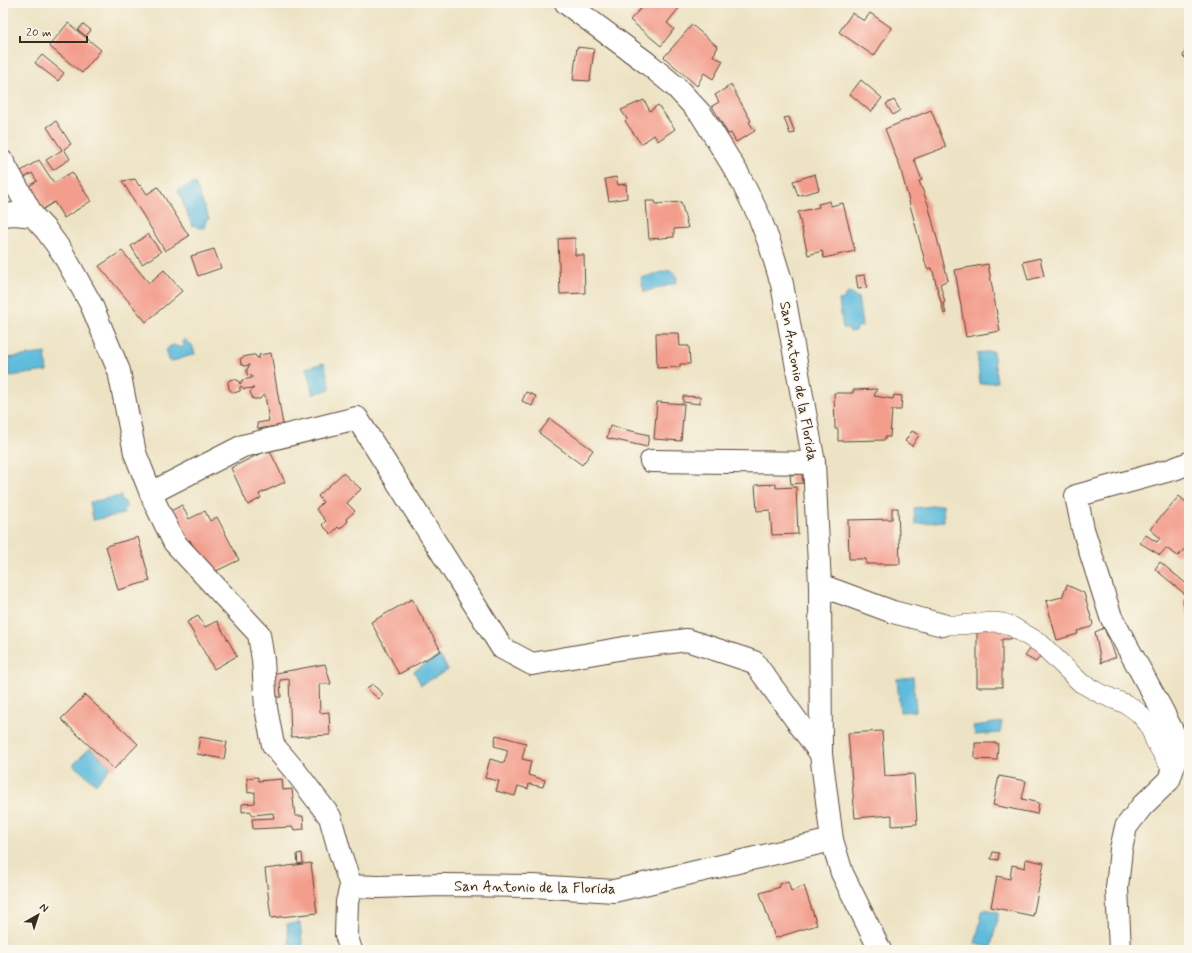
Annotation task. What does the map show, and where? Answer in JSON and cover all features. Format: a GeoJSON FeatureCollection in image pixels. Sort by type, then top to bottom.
{"type":"FeatureCollection","features":[{"type":"Feature","properties":{"kind":"street","name":"San Antonio de la Florida"},"geometry":{"type":"LineString","coordinates":[[566,3],[676,87],[701,114],[738,174],[759,216],[770,245],[782,284],[814,463],[820,586],[821,754],[832,840],[842,873],[880,950]]}},
{"type":"Feature","properties":{"kind":"street"},"geometry":{"type":"LineString","coordinates":[[3,162],[33,216],[46,230],[62,252],[91,304],[119,371],[135,453],[151,493],[174,542],[260,634],[266,708],[273,745],[296,772],[330,817],[340,853],[352,886],[347,902],[346,935],[351,950]]}},
{"type":"Feature","properties":{"kind":"street"},"geometry":{"type":"LineString","coordinates":[[3,215],[15,214],[33,216]]}},
{"type":"Feature","properties":{"kind":"street"},"geometry":{"type":"LineString","coordinates":[[151,493],[243,446],[357,418],[502,648],[532,664],[624,648],[687,640],[754,662],[821,754]]}},
{"type":"Feature","properties":{"kind":"street"},"geometry":{"type":"LineString","coordinates":[[651,461],[814,463]]}},
{"type":"Feature","properties":{"kind":"street"},"geometry":{"type":"LineString","coordinates":[[1120,950],[1118,888],[1121,849],[1126,827],[1142,806],[1169,780],[1180,747],[1163,712],[1111,617],[1083,529],[1076,496],[1166,471],[1189,463]]}},
{"type":"Feature","properties":{"kind":"street"},"geometry":{"type":"LineString","coordinates":[[820,586],[893,612],[943,625],[1003,623],[1011,626],[1040,643],[1081,683],[1101,694],[1128,705],[1139,713],[1149,725],[1155,741],[1172,770]]}},
{"type":"Feature","properties":{"kind":"street","name":"San Antonio de la Florida"},"geometry":{"type":"LineString","coordinates":[[352,886],[533,886],[614,890],[832,840]]}},
{"type":"Feature","properties":{"kind":"water"},"geometry":{"type":"Polygon","coordinates":[[[195,183],[209,219],[206,220],[205,227],[202,228],[194,225],[192,226],[178,190],[195,183]]]}},
{"type":"Feature","properties":{"kind":"water"},"geometry":{"type":"Polygon","coordinates":[[[670,270],[676,275],[676,283],[644,292],[641,278],[670,270]]]}},
{"type":"Feature","properties":{"kind":"water"},"geometry":{"type":"Polygon","coordinates":[[[848,293],[852,294],[854,297],[858,297],[862,326],[858,327],[856,331],[850,332],[848,328],[843,328],[839,300],[844,299],[845,295],[848,293]]]}},
{"type":"Feature","properties":{"kind":"water"},"geometry":{"type":"Polygon","coordinates":[[[184,339],[192,345],[195,354],[170,362],[166,351],[173,345],[182,348],[184,345],[182,341],[184,339]]]}},
{"type":"Feature","properties":{"kind":"water"},"geometry":{"type":"Polygon","coordinates":[[[993,351],[997,382],[980,384],[977,353],[993,351]]]}},
{"type":"Feature","properties":{"kind":"water"},"geometry":{"type":"Polygon","coordinates":[[[45,353],[47,371],[10,376],[8,358],[45,353]]]}},
{"type":"Feature","properties":{"kind":"water"},"geometry":{"type":"Polygon","coordinates":[[[324,363],[331,389],[313,394],[306,368],[324,363]]]}},
{"type":"Feature","properties":{"kind":"water"},"geometry":{"type":"Polygon","coordinates":[[[121,496],[121,500],[125,502],[126,505],[123,510],[124,514],[93,520],[90,502],[121,496]]]}},
{"type":"Feature","properties":{"kind":"water"},"geometry":{"type":"Polygon","coordinates":[[[943,505],[944,521],[915,524],[914,508],[943,505]]]}},
{"type":"Feature","properties":{"kind":"water"},"geometry":{"type":"Polygon","coordinates":[[[440,656],[448,670],[421,685],[414,671],[440,656]]]}},
{"type":"Feature","properties":{"kind":"water"},"geometry":{"type":"Polygon","coordinates":[[[913,677],[916,711],[900,712],[897,679],[913,677]]]}},
{"type":"Feature","properties":{"kind":"water"},"geometry":{"type":"Polygon","coordinates":[[[1002,722],[1000,733],[975,735],[973,726],[1002,722]]]}},
{"type":"Feature","properties":{"kind":"water"},"geometry":{"type":"Polygon","coordinates":[[[90,748],[111,767],[96,784],[73,765],[90,748]]]}},
{"type":"Feature","properties":{"kind":"water"},"geometry":{"type":"Polygon","coordinates":[[[983,909],[999,912],[991,947],[975,944],[983,909]]]}},
{"type":"Feature","properties":{"kind":"water"},"geometry":{"type":"Polygon","coordinates":[[[300,923],[303,950],[290,950],[287,924],[300,923]]]}},
{"type":"Feature","properties":{"kind":"building"},"geometry":{"type":"Polygon","coordinates":[[[646,3],[683,3],[667,23],[674,29],[661,46],[630,20],[646,3]]]}},
{"type":"Feature","properties":{"kind":"building"},"geometry":{"type":"Polygon","coordinates":[[[852,13],[864,21],[870,13],[892,28],[874,56],[839,32],[852,13]]]}},
{"type":"Feature","properties":{"kind":"building"},"geometry":{"type":"Polygon","coordinates":[[[68,23],[101,50],[82,73],[49,46],[68,23]]]}},
{"type":"Feature","properties":{"kind":"building"},"geometry":{"type":"Polygon","coordinates":[[[83,24],[91,30],[86,36],[78,30],[83,24]]]}},
{"type":"Feature","properties":{"kind":"building"},"geometry":{"type":"Polygon","coordinates":[[[692,25],[718,47],[713,56],[723,61],[713,79],[704,73],[697,86],[664,57],[692,25]]]}},
{"type":"Feature","properties":{"kind":"building"},"geometry":{"type":"Polygon","coordinates":[[[1189,39],[1189,59],[1183,57],[1189,39]]]}},
{"type":"Feature","properties":{"kind":"building"},"geometry":{"type":"Polygon","coordinates":[[[577,47],[594,49],[590,81],[573,80],[577,47]]]}},
{"type":"Feature","properties":{"kind":"building"},"geometry":{"type":"Polygon","coordinates":[[[42,55],[64,73],[58,81],[35,63],[42,55]]]}},
{"type":"Feature","properties":{"kind":"building"},"geometry":{"type":"Polygon","coordinates":[[[861,80],[882,98],[871,112],[850,94],[861,80]]]}},
{"type":"Feature","properties":{"kind":"building"},"geometry":{"type":"Polygon","coordinates":[[[731,85],[755,131],[736,142],[731,133],[728,134],[712,106],[719,102],[715,95],[731,85]]]}},
{"type":"Feature","properties":{"kind":"building"},"geometry":{"type":"Polygon","coordinates":[[[644,100],[650,111],[658,105],[675,129],[658,141],[654,135],[641,144],[625,121],[627,119],[621,110],[644,100]]]}},
{"type":"Feature","properties":{"kind":"building"},"geometry":{"type":"Polygon","coordinates":[[[894,100],[900,110],[893,115],[886,104],[894,100]]]}},
{"type":"Feature","properties":{"kind":"building"},"geometry":{"type":"Polygon","coordinates":[[[931,110],[946,147],[914,159],[922,180],[919,181],[928,204],[948,280],[940,284],[945,302],[943,303],[946,313],[944,314],[932,268],[927,269],[900,167],[885,129],[931,110]]]}},
{"type":"Feature","properties":{"kind":"building"},"geometry":{"type":"Polygon","coordinates":[[[789,117],[795,133],[790,134],[784,118],[789,117]]]}},
{"type":"Feature","properties":{"kind":"building"},"geometry":{"type":"Polygon","coordinates":[[[56,121],[71,144],[64,149],[70,159],[53,170],[46,160],[62,150],[47,127],[56,121]]]}},
{"type":"Feature","properties":{"kind":"building"},"geometry":{"type":"Polygon","coordinates":[[[39,160],[54,183],[72,172],[91,201],[64,218],[54,202],[42,210],[27,187],[37,181],[32,173],[22,179],[18,173],[39,160]]]}},
{"type":"Feature","properties":{"kind":"building"},"geometry":{"type":"Polygon","coordinates":[[[815,174],[819,190],[798,196],[793,181],[815,174]]]}},
{"type":"Feature","properties":{"kind":"building"},"geometry":{"type":"Polygon","coordinates":[[[616,177],[618,185],[626,184],[627,198],[609,201],[605,179],[616,177]]]}},
{"type":"Feature","properties":{"kind":"building"},"geometry":{"type":"Polygon","coordinates":[[[135,179],[139,186],[141,185],[147,194],[158,187],[189,236],[165,251],[122,181],[135,179]]]}},
{"type":"Feature","properties":{"kind":"building"},"geometry":{"type":"Polygon","coordinates":[[[646,201],[655,201],[656,204],[681,202],[688,228],[674,229],[674,237],[649,239],[646,201]]]}},
{"type":"Feature","properties":{"kind":"building"},"geometry":{"type":"Polygon","coordinates":[[[830,201],[831,206],[843,203],[855,251],[824,258],[822,251],[808,255],[798,212],[819,207],[818,204],[830,201]]]}},
{"type":"Feature","properties":{"kind":"building"},"geometry":{"type":"Polygon","coordinates":[[[148,234],[161,252],[142,264],[131,246],[148,234]]]}},
{"type":"Feature","properties":{"kind":"building"},"geometry":{"type":"Polygon","coordinates":[[[575,238],[575,255],[584,255],[585,293],[560,294],[558,239],[575,238]]]}},
{"type":"Feature","properties":{"kind":"building"},"geometry":{"type":"Polygon","coordinates":[[[214,249],[221,268],[198,276],[191,256],[214,249]]]}},
{"type":"Feature","properties":{"kind":"building"},"geometry":{"type":"Polygon","coordinates":[[[122,251],[149,283],[164,270],[182,291],[146,322],[99,266],[122,251]]]}},
{"type":"Feature","properties":{"kind":"building"},"geometry":{"type":"Polygon","coordinates":[[[1040,258],[1044,276],[1028,280],[1023,262],[1040,258]]]}},
{"type":"Feature","properties":{"kind":"building"},"geometry":{"type":"Polygon","coordinates":[[[988,264],[1000,331],[966,337],[955,270],[988,264]]]}},
{"type":"Feature","properties":{"kind":"building"},"geometry":{"type":"Polygon","coordinates":[[[865,275],[867,288],[858,289],[856,276],[865,275]]]}},
{"type":"Feature","properties":{"kind":"building"},"geometry":{"type":"Polygon","coordinates":[[[656,333],[679,333],[680,346],[689,346],[690,364],[680,364],[680,367],[657,368],[656,333]]]}},
{"type":"Feature","properties":{"kind":"building"},"geometry":{"type":"Polygon","coordinates":[[[271,353],[283,425],[258,429],[257,423],[269,421],[265,395],[263,395],[260,399],[253,399],[250,392],[254,388],[244,389],[241,386],[240,391],[234,393],[229,389],[228,382],[234,379],[239,381],[240,384],[242,380],[252,378],[252,376],[247,375],[247,369],[250,365],[244,366],[241,364],[240,359],[253,355],[259,358],[259,355],[271,353]]]}},
{"type":"Feature","properties":{"kind":"building"},"geometry":{"type":"Polygon","coordinates":[[[877,389],[874,396],[893,399],[894,395],[902,396],[901,410],[892,410],[890,437],[885,437],[885,440],[838,441],[838,429],[835,429],[834,393],[853,393],[853,390],[877,389]]]}},
{"type":"Feature","properties":{"kind":"building"},"geometry":{"type":"Polygon","coordinates":[[[526,392],[536,396],[532,406],[522,401],[526,392]]]}},
{"type":"Feature","properties":{"kind":"building"},"geometry":{"type":"Polygon","coordinates":[[[683,396],[700,397],[700,404],[683,402],[683,396]]]}},
{"type":"Feature","properties":{"kind":"building"},"geometry":{"type":"Polygon","coordinates":[[[657,402],[684,404],[681,441],[654,439],[657,402]]]}},
{"type":"Feature","properties":{"kind":"building"},"geometry":{"type":"Polygon","coordinates":[[[550,419],[593,450],[582,465],[539,433],[550,419]]]}},
{"type":"Feature","properties":{"kind":"building"},"geometry":{"type":"Polygon","coordinates":[[[610,426],[649,435],[647,447],[607,438],[610,426]]]}},
{"type":"Feature","properties":{"kind":"building"},"geometry":{"type":"Polygon","coordinates":[[[912,431],[919,435],[912,446],[905,441],[912,431]]]}},
{"type":"Feature","properties":{"kind":"building"},"geometry":{"type":"Polygon","coordinates":[[[269,449],[285,482],[259,494],[261,498],[248,505],[231,468],[269,449]]]}},
{"type":"Feature","properties":{"kind":"building"},"geometry":{"type":"Polygon","coordinates":[[[343,473],[361,489],[347,503],[355,511],[346,519],[348,521],[340,529],[338,527],[331,534],[322,525],[326,521],[316,509],[323,502],[318,496],[343,473]]]}},
{"type":"Feature","properties":{"kind":"building"},"geometry":{"type":"Polygon","coordinates":[[[802,474],[803,483],[791,484],[790,475],[802,474]]]}},
{"type":"Feature","properties":{"kind":"building"},"geometry":{"type":"Polygon","coordinates":[[[776,484],[776,488],[796,487],[798,534],[772,535],[770,510],[757,511],[755,485],[776,484]]]}},
{"type":"Feature","properties":{"kind":"building"},"geometry":{"type":"Polygon","coordinates":[[[1179,496],[1189,505],[1189,544],[1178,556],[1166,548],[1160,555],[1140,543],[1146,535],[1157,542],[1160,538],[1150,529],[1179,496]]]}},
{"type":"Feature","properties":{"kind":"building"},"geometry":{"type":"Polygon","coordinates":[[[182,505],[189,519],[205,511],[210,521],[217,517],[239,560],[208,575],[190,540],[182,544],[167,513],[182,505]]]}},
{"type":"Feature","properties":{"kind":"building"},"geometry":{"type":"Polygon","coordinates":[[[892,508],[898,508],[900,564],[866,564],[866,559],[849,559],[848,520],[892,519],[892,508]]]}},
{"type":"Feature","properties":{"kind":"building"},"geometry":{"type":"Polygon","coordinates":[[[138,537],[150,581],[118,590],[106,546],[138,537]]]}},
{"type":"Feature","properties":{"kind":"building"},"geometry":{"type":"Polygon","coordinates":[[[1160,562],[1189,586],[1189,618],[1183,601],[1187,596],[1155,569],[1160,562]]]}},
{"type":"Feature","properties":{"kind":"building"},"geometry":{"type":"Polygon","coordinates":[[[1067,585],[1084,593],[1093,624],[1091,627],[1077,631],[1078,634],[1057,640],[1046,601],[1062,597],[1067,585]]]}},
{"type":"Feature","properties":{"kind":"building"},"geometry":{"type":"Polygon","coordinates":[[[412,599],[441,651],[399,674],[371,622],[412,599]]]}},
{"type":"Feature","properties":{"kind":"building"},"geometry":{"type":"Polygon","coordinates":[[[198,616],[205,627],[217,621],[237,656],[214,669],[187,622],[198,616]]]}},
{"type":"Feature","properties":{"kind":"building"},"geometry":{"type":"Polygon","coordinates":[[[977,627],[1011,628],[1011,639],[1002,639],[1002,687],[977,687],[977,627]]]}},
{"type":"Feature","properties":{"kind":"building"},"geometry":{"type":"Polygon","coordinates":[[[1104,628],[1116,657],[1101,663],[1095,632],[1104,628]]]}},
{"type":"Feature","properties":{"kind":"building"},"geometry":{"type":"Polygon","coordinates":[[[1033,645],[1043,652],[1036,662],[1025,656],[1033,645]]]}},
{"type":"Feature","properties":{"kind":"building"},"geometry":{"type":"Polygon","coordinates":[[[325,664],[331,684],[319,684],[320,713],[329,712],[330,735],[291,737],[289,679],[280,680],[281,697],[272,697],[271,674],[325,664]]]}},
{"type":"Feature","properties":{"kind":"building"},"geometry":{"type":"Polygon","coordinates":[[[372,684],[383,694],[379,699],[367,689],[372,684]]]}},
{"type":"Feature","properties":{"kind":"building"},"geometry":{"type":"Polygon","coordinates":[[[85,695],[138,744],[114,769],[61,719],[85,695]]]}},
{"type":"Feature","properties":{"kind":"building"},"geometry":{"type":"Polygon","coordinates":[[[882,731],[885,776],[914,774],[917,824],[892,826],[892,815],[855,818],[848,733],[882,731]]]}},
{"type":"Feature","properties":{"kind":"building"},"geometry":{"type":"Polygon","coordinates":[[[496,735],[526,743],[522,759],[531,761],[528,775],[545,780],[543,787],[529,784],[528,789],[518,786],[515,796],[496,791],[499,781],[485,778],[490,759],[504,763],[508,750],[494,746],[496,735]]]}},
{"type":"Feature","properties":{"kind":"building"},"geometry":{"type":"Polygon","coordinates":[[[200,737],[227,742],[224,759],[197,754],[200,737]]]}},
{"type":"Feature","properties":{"kind":"building"},"geometry":{"type":"Polygon","coordinates":[[[975,743],[998,743],[997,760],[975,759],[975,743]]]}},
{"type":"Feature","properties":{"kind":"building"},"geometry":{"type":"Polygon","coordinates":[[[999,776],[1026,781],[1022,799],[1039,803],[1037,814],[993,805],[999,776]]]}},
{"type":"Feature","properties":{"kind":"building"},"geometry":{"type":"Polygon","coordinates":[[[258,777],[258,781],[282,779],[283,790],[292,789],[295,816],[303,816],[304,829],[294,830],[293,827],[253,829],[252,819],[274,818],[273,813],[253,815],[250,811],[242,812],[242,804],[255,803],[255,792],[248,793],[247,778],[258,777]]]}},
{"type":"Feature","properties":{"kind":"building"},"geometry":{"type":"Polygon","coordinates":[[[993,852],[999,853],[998,860],[991,859],[993,852]]]}},
{"type":"Feature","properties":{"kind":"building"},"geometry":{"type":"Polygon","coordinates":[[[302,853],[303,863],[298,864],[297,854],[302,853]]]}},
{"type":"Feature","properties":{"kind":"building"},"geometry":{"type":"Polygon","coordinates":[[[1026,859],[1044,863],[1033,916],[991,907],[997,876],[1010,879],[1012,865],[1025,868],[1026,859]]]}},
{"type":"Feature","properties":{"kind":"building"},"geometry":{"type":"Polygon","coordinates":[[[311,863],[317,913],[271,918],[265,869],[311,863]]]}},
{"type":"Feature","properties":{"kind":"building"},"geometry":{"type":"Polygon","coordinates":[[[788,881],[791,891],[804,886],[817,925],[775,938],[760,893],[780,887],[779,884],[788,881]]]}}]}
